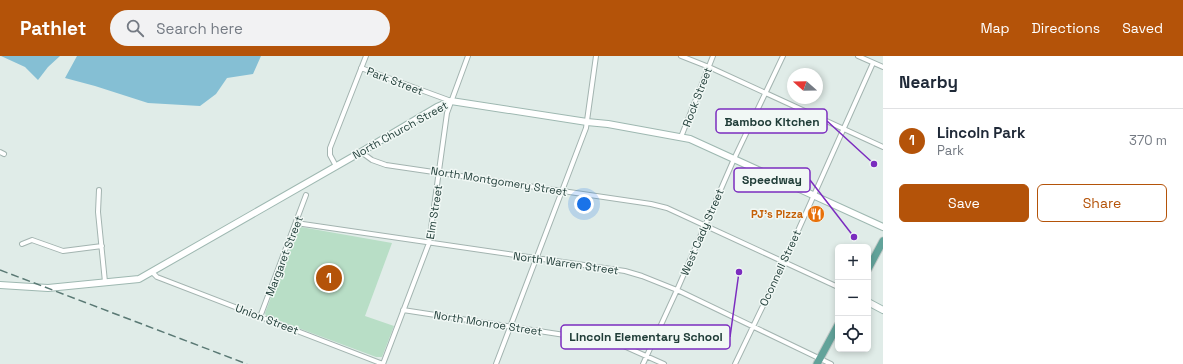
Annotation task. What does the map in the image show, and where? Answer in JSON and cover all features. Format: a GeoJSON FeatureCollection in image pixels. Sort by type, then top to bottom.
{"type":"FeatureCollection","features":[{"type":"Feature","properties":{"kind":"main road","name":"North Church Street"},"geometry":{"type":"LineString","coordinates":[[0,285],[48,288],[138,279],[437,107],[451,101],[608,124],[681,137],[696,142],[883,227]]}},
{"type":"Feature","properties":{"kind":"main road"},"geometry":{"type":"LineString","coordinates":[[871,263],[883,241]]}},
{"type":"Feature","properties":{"kind":"main road"},"geometry":{"type":"LineString","coordinates":[[871,304],[883,310]]}},
{"type":"Feature","properties":{"kind":"main road"},"geometry":{"type":"LineString","coordinates":[[818,361],[835,330]]}},
{"type":"Feature","properties":{"kind":"street"},"geometry":{"type":"LineString","coordinates":[[336,166],[330,155],[330,148],[366,56]]}},
{"type":"Feature","properties":{"kind":"street","name":"Elm Street"},"geometry":{"type":"LineString","coordinates":[[383,364],[429,243],[447,113],[468,56]]}},
{"type":"Feature","properties":{"kind":"street"},"geometry":{"type":"LineString","coordinates":[[496,364],[587,122],[596,56]]}},
{"type":"Feature","properties":{"kind":"street"},"geometry":{"type":"LineString","coordinates":[[681,56],[709,67],[883,147]]}},
{"type":"Feature","properties":{"kind":"street","name":"Rock Street"},"geometry":{"type":"LineString","coordinates":[[681,137],[713,56]]}},
{"type":"Feature","properties":{"kind":"street","name":"West Cady Street"},"geometry":{"type":"LineString","coordinates":[[643,364],[734,159],[783,56]]}},
{"type":"Feature","properties":{"kind":"street"},"geometry":{"type":"LineString","coordinates":[[858,56],[883,67]]}},
{"type":"Feature","properties":{"kind":"street","name":"Oconnell Street"},"geometry":{"type":"LineString","coordinates":[[735,364],[784,262],[873,63]]}},
{"type":"Feature","properties":{"kind":"street","name":"Park Street"},"geometry":{"type":"LineString","coordinates":[[362,68],[451,101]]}},
{"type":"Feature","properties":{"kind":"street","name":"North Montgomery Street"},"geometry":{"type":"LineString","coordinates":[[361,152],[368,158],[380,164],[663,207],[835,286]]}},
{"type":"Feature","properties":{"kind":"street"},"geometry":{"type":"LineString","coordinates":[[99,190],[98,212],[105,282]]}},
{"type":"Feature","properties":{"kind":"street","name":"Margaret Street"},"geometry":{"type":"LineString","coordinates":[[260,318],[306,195]]}},
{"type":"Feature","properties":{"kind":"street","name":"North Warren Street"},"geometry":{"type":"LineString","coordinates":[[296,223],[625,271],[646,277],[677,290],[818,361],[831,364]]}},
{"type":"Feature","properties":{"kind":"street"},"geometry":{"type":"LineString","coordinates":[[22,244],[32,240],[63,251],[102,246]]}},
{"type":"Feature","properties":{"kind":"street","name":"Union Street"},"geometry":{"type":"LineString","coordinates":[[152,272],[157,277],[260,318],[383,364]]}},
{"type":"Feature","properties":{"kind":"street","name":"North Monroe Street"},"geometry":{"type":"LineString","coordinates":[[403,310],[610,341],[664,364]]}},
{"type":"Feature","properties":{"kind":"green space"},"geometry":{"type":"Polygon","coordinates":[[[301,227],[392,243],[365,316],[394,326],[382,357],[376,357],[266,316],[265,313],[297,230],[301,227]]]}},
{"type":"Feature","properties":{"kind":"water"},"geometry":{"type":"Polygon","coordinates":[[[1,56],[60,56],[48,67],[38,80],[25,67],[1,56]]]}},
{"type":"Feature","properties":{"kind":"water"},"geometry":{"type":"Polygon","coordinates":[[[77,56],[261,56],[253,74],[227,78],[216,94],[200,106],[148,103],[65,78],[77,56]]]}},
{"type":"Feature","properties":{"kind":"railway"},"geometry":{"type":"LineString","coordinates":[[0,270],[247,364]]}},
{"type":"Feature","properties":{"kind":"place","name":"Bamboo Kitchen"},"geometry":{"type":"Point","coordinates":[874,164]}},
{"type":"Feature","properties":{"kind":"place","name":"PJ's Pizza"},"geometry":{"type":"Point","coordinates":[816,214]}},
{"type":"Feature","properties":{"kind":"place","name":"Speedway"},"geometry":{"type":"Point","coordinates":[854,237]}},
{"type":"Feature","properties":{"kind":"place","name":"Lincoln Elementary School"},"geometry":{"type":"Point","coordinates":[739,272]}},
{"type":"Feature","properties":{"kind":"place","name":"Lincoln Park"},"geometry":{"type":"Point","coordinates":[329,278]}}]}
